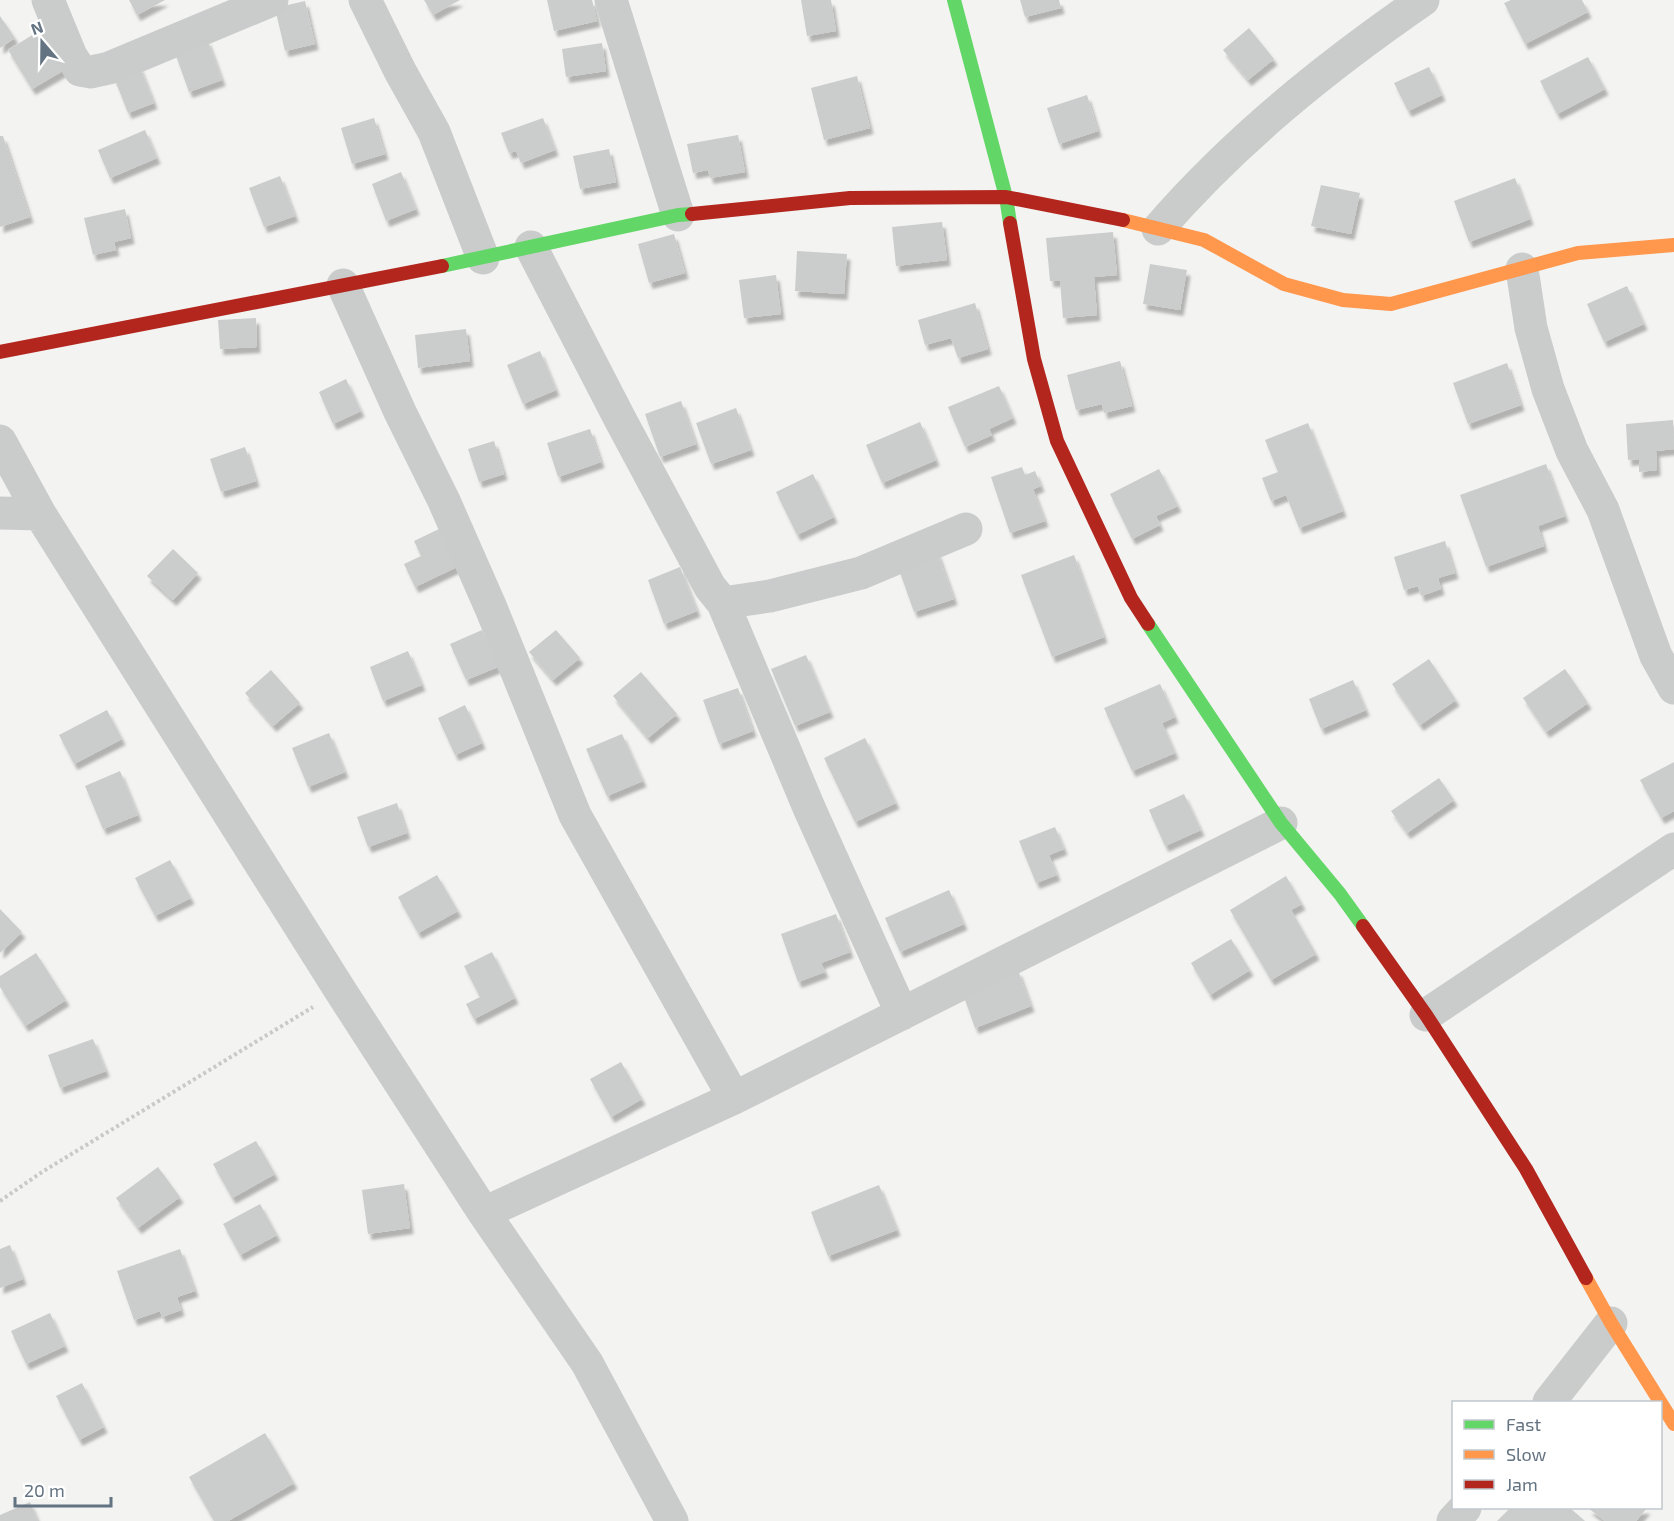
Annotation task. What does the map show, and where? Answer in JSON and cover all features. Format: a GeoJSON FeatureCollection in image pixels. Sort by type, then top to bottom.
{"type":"FeatureCollection","features":[{"type":"Feature","properties":{"kind":"street"},"geometry":{"type":"LineString","coordinates":[[48,0],[71,56],[80,70],[91,72],[109,68],[273,0]]}},
{"type":"Feature","properties":{"kind":"street"},"geometry":{"type":"LineString","coordinates":[[365,0],[400,71],[434,132],[483,258]]}},
{"type":"Feature","properties":{"kind":"street"},"geometry":{"type":"LineString","coordinates":[[611,0],[678,215]]}},
{"type":"Feature","properties":{"kind":"street"},"geometry":{"type":"LineString","coordinates":[[954,0],[1006,197],[1034,359],[1057,441],[1131,598],[1281,823],[1340,894],[1426,1016],[1526,1169],[1611,1323],[1660,1401]]}},
{"type":"Feature","properties":{"kind":"street"},"geometry":{"type":"LineString","coordinates":[[1158,229],[1189,193],[1294,95],[1420,1]]}},
{"type":"Feature","properties":{"kind":"street"},"geometry":{"type":"LineString","coordinates":[[0,352],[483,258],[678,215],[850,198],[1006,197],[1108,216],[1204,240],[1284,284],[1343,300],[1391,304],[1578,253],[1674,245]]}},
{"type":"Feature","properties":{"kind":"street"},"geometry":{"type":"LineString","coordinates":[[531,247],[693,556],[710,587],[723,603],[810,810],[902,1014]]}},
{"type":"Feature","properties":{"kind":"street"},"geometry":{"type":"LineString","coordinates":[[1522,269],[1531,328],[1548,389],[1572,451],[1603,510],[1656,656],[1674,688]]}},
{"type":"Feature","properties":{"kind":"street"},"geometry":{"type":"LineString","coordinates":[[343,285],[400,412],[444,501],[491,608],[575,815],[734,1098]]}},
{"type":"Feature","properties":{"kind":"street"},"geometry":{"type":"LineString","coordinates":[[0,441],[40,514],[340,990],[484,1213],[587,1363],[672,1521]]}},
{"type":"Feature","properties":{"kind":"street"},"geometry":{"type":"LineString","coordinates":[[0,513],[40,514]]}},
{"type":"Feature","properties":{"kind":"street"},"geometry":{"type":"LineString","coordinates":[[723,603],[770,596],[861,573],[966,529]]}},
{"type":"Feature","properties":{"kind":"street"},"geometry":{"type":"LineString","coordinates":[[484,1213],[734,1098],[1281,823]]}},
{"type":"Feature","properties":{"kind":"street"},"geometry":{"type":"LineString","coordinates":[[1426,1016],[1674,849]]}},
{"type":"Feature","properties":{"kind":"street"},"geometry":{"type":"LineString","coordinates":[[1550,1401],[1611,1323]]}},
{"type":"Feature","properties":{"kind":"street"},"geometry":{"type":"LineString","coordinates":[[1662,1405],[1674,1424]]}},
{"type":"Feature","properties":{"kind":"street"},"geometry":{"type":"LineString","coordinates":[[1453,1521],[1464,1509]]}},
{"type":"Feature","properties":{"kind":"path"},"geometry":{"type":"LineString","coordinates":[[0,1202],[42,1172],[340,990]]}},
{"type":"Feature","properties":{"kind":"building"},"geometry":{"type":"Polygon","coordinates":[[[129,0],[165,0],[137,15],[129,0]]]}},
{"type":"Feature","properties":{"kind":"building"},"geometry":{"type":"Polygon","coordinates":[[[424,0],[460,0],[433,15],[424,0]]]}},
{"type":"Feature","properties":{"kind":"building"},"geometry":{"type":"Polygon","coordinates":[[[547,0],[592,0],[597,21],[554,31],[547,0]]]}},
{"type":"Feature","properties":{"kind":"building"},"geometry":{"type":"Polygon","coordinates":[[[801,0],[831,0],[836,31],[807,36],[801,0]]]}},
{"type":"Feature","properties":{"kind":"building"},"geometry":{"type":"Polygon","coordinates":[[[1020,0],[1059,0],[1061,8],[1025,17],[1020,0]]]}},
{"type":"Feature","properties":{"kind":"building"},"geometry":{"type":"Polygon","coordinates":[[[1511,0],[1582,0],[1588,12],[1525,44],[1504,3],[1511,0]]]}},
{"type":"Feature","properties":{"kind":"building"},"geometry":{"type":"Polygon","coordinates":[[[305,1],[315,44],[285,51],[275,8],[305,1]]]}},
{"type":"Feature","properties":{"kind":"building"},"geometry":{"type":"Polygon","coordinates":[[[0,16],[15,38],[0,48],[0,16]]]}},
{"type":"Feature","properties":{"kind":"building"},"geometry":{"type":"Polygon","coordinates":[[[1249,28],[1274,59],[1248,80],[1223,50],[1249,28]]]}},
{"type":"Feature","properties":{"kind":"building"},"geometry":{"type":"Polygon","coordinates":[[[42,29],[66,69],[32,89],[8,50],[42,29]]]}},
{"type":"Feature","properties":{"kind":"building"},"geometry":{"type":"Polygon","coordinates":[[[207,39],[222,80],[189,92],[174,50],[207,39]]]}},
{"type":"Feature","properties":{"kind":"building"},"geometry":{"type":"Polygon","coordinates":[[[602,43],[606,71],[566,77],[562,49],[602,43]]]}},
{"type":"Feature","properties":{"kind":"building"},"geometry":{"type":"Polygon","coordinates":[[[1588,57],[1605,89],[1557,114],[1540,81],[1588,57]]]}},
{"type":"Feature","properties":{"kind":"building"},"geometry":{"type":"Polygon","coordinates":[[[139,65],[154,103],[128,113],[113,75],[139,65]]]}},
{"type":"Feature","properties":{"kind":"building"},"geometry":{"type":"Polygon","coordinates":[[[1429,67],[1442,95],[1408,111],[1394,83],[1429,67]]]}},
{"type":"Feature","properties":{"kind":"building"},"geometry":{"type":"Polygon","coordinates":[[[857,76],[870,128],[824,140],[811,88],[857,76]]]}},
{"type":"Feature","properties":{"kind":"building"},"geometry":{"type":"Polygon","coordinates":[[[1087,95],[1098,131],[1059,144],[1047,108],[1087,95]]]}},
{"type":"Feature","properties":{"kind":"building"},"geometry":{"type":"Polygon","coordinates":[[[374,118],[385,154],[352,164],[341,128],[374,118]]]}},
{"type":"Feature","properties":{"kind":"building"},"geometry":{"type":"Polygon","coordinates":[[[543,118],[555,150],[521,163],[516,151],[509,153],[501,133],[543,118]]]}},
{"type":"Feature","properties":{"kind":"building"},"geometry":{"type":"Polygon","coordinates":[[[145,130],[157,158],[110,178],[98,150],[145,130]]]}},
{"type":"Feature","properties":{"kind":"building"},"geometry":{"type":"Polygon","coordinates":[[[738,135],[745,172],[710,178],[708,170],[693,173],[687,144],[738,135]]]}},
{"type":"Feature","properties":{"kind":"building"},"geometry":{"type":"Polygon","coordinates":[[[0,136],[3,136],[30,217],[0,227],[0,136]]]}},
{"type":"Feature","properties":{"kind":"building"},"geometry":{"type":"Polygon","coordinates":[[[609,149],[616,182],[580,189],[573,156],[609,149]]]}},
{"type":"Feature","properties":{"kind":"building"},"geometry":{"type":"Polygon","coordinates":[[[401,172],[416,209],[386,221],[372,184],[401,172]]]}},
{"type":"Feature","properties":{"kind":"building"},"geometry":{"type":"Polygon","coordinates":[[[280,176],[295,216],[264,227],[249,188],[280,176]]]}},
{"type":"Feature","properties":{"kind":"building"},"geometry":{"type":"Polygon","coordinates":[[[1515,178],[1530,219],[1469,242],[1454,201],[1515,178]]]}},
{"type":"Feature","properties":{"kind":"building"},"geometry":{"type":"Polygon","coordinates":[[[1321,185],[1360,193],[1351,234],[1311,226],[1321,185]]]}},
{"type":"Feature","properties":{"kind":"building"},"geometry":{"type":"Polygon","coordinates":[[[125,209],[131,238],[114,242],[116,250],[93,255],[84,218],[125,209]]]}},
{"type":"Feature","properties":{"kind":"building"},"geometry":{"type":"Polygon","coordinates":[[[942,222],[947,260],[896,266],[892,227],[942,222]]]}},
{"type":"Feature","properties":{"kind":"building"},"geometry":{"type":"Polygon","coordinates":[[[1113,232],[1117,275],[1094,277],[1097,315],[1063,318],[1060,281],[1050,281],[1046,238],[1113,232]]]}},
{"type":"Feature","properties":{"kind":"building"},"geometry":{"type":"Polygon","coordinates":[[[674,234],[685,273],[649,283],[638,244],[674,234]]]}},
{"type":"Feature","properties":{"kind":"building"},"geometry":{"type":"Polygon","coordinates":[[[797,251],[847,254],[844,294],[795,291],[797,251]]]}},
{"type":"Feature","properties":{"kind":"building"},"geometry":{"type":"Polygon","coordinates":[[[1150,264],[1187,270],[1180,310],[1143,304],[1150,264]]]}},
{"type":"Feature","properties":{"kind":"building"},"geometry":{"type":"Polygon","coordinates":[[[776,275],[781,314],[744,318],[739,280],[776,275]]]}},
{"type":"Feature","properties":{"kind":"building"},"geometry":{"type":"Polygon","coordinates":[[[1627,286],[1644,324],[1604,342],[1587,304],[1627,286]]]}},
{"type":"Feature","properties":{"kind":"building"},"geometry":{"type":"Polygon","coordinates":[[[975,303],[988,349],[958,358],[951,338],[925,345],[918,320],[975,303]]]}},
{"type":"Feature","properties":{"kind":"building"},"geometry":{"type":"Polygon","coordinates":[[[256,318],[257,347],[220,349],[218,320],[256,318]]]}},
{"type":"Feature","properties":{"kind":"building"},"geometry":{"type":"Polygon","coordinates":[[[466,329],[470,361],[418,368],[415,335],[466,329]]]}},
{"type":"Feature","properties":{"kind":"building"},"geometry":{"type":"Polygon","coordinates":[[[540,351],[556,390],[523,404],[507,365],[540,351]]]}},
{"type":"Feature","properties":{"kind":"building"},"geometry":{"type":"Polygon","coordinates":[[[1120,361],[1132,406],[1104,413],[1102,404],[1076,410],[1067,375],[1120,361]]]}},
{"type":"Feature","properties":{"kind":"building"},"geometry":{"type":"Polygon","coordinates":[[[1507,363],[1521,405],[1468,424],[1453,383],[1507,363]]]}},
{"type":"Feature","properties":{"kind":"building"},"geometry":{"type":"Polygon","coordinates":[[[346,379],[361,411],[333,424],[319,392],[346,379]]]}},
{"type":"Feature","properties":{"kind":"building"},"geometry":{"type":"Polygon","coordinates":[[[999,386],[1013,418],[989,429],[992,435],[965,447],[948,407],[999,386]]]}},
{"type":"Feature","properties":{"kind":"building"},"geometry":{"type":"Polygon","coordinates":[[[681,401],[696,444],[660,457],[645,414],[681,401]]]}},
{"type":"Feature","properties":{"kind":"building"},"geometry":{"type":"Polygon","coordinates":[[[736,408],[751,450],[711,464],[696,423],[736,408]]]}},
{"type":"Feature","properties":{"kind":"building"},"geometry":{"type":"Polygon","coordinates":[[[1673,420],[1674,449],[1656,451],[1657,470],[1639,472],[1639,459],[1628,460],[1626,424],[1673,420]]]}},
{"type":"Feature","properties":{"kind":"building"},"geometry":{"type":"Polygon","coordinates":[[[920,422],[936,460],[882,483],[866,445],[920,422]]]}},
{"type":"Feature","properties":{"kind":"building"},"geometry":{"type":"Polygon","coordinates":[[[1308,423],[1343,511],[1299,528],[1286,495],[1271,501],[1262,478],[1278,472],[1265,440],[1308,423]]]}},
{"type":"Feature","properties":{"kind":"building"},"geometry":{"type":"Polygon","coordinates":[[[590,429],[601,462],[558,477],[547,443],[590,429]]]}},
{"type":"Feature","properties":{"kind":"building"},"geometry":{"type":"Polygon","coordinates":[[[494,441],[504,474],[479,482],[468,449],[494,441]]]}},
{"type":"Feature","properties":{"kind":"building"},"geometry":{"type":"Polygon","coordinates":[[[245,447],[256,481],[221,492],[210,459],[245,447]]]}},
{"type":"Feature","properties":{"kind":"building"},"geometry":{"type":"Polygon","coordinates":[[[1546,464],[1565,516],[1538,526],[1544,546],[1486,567],[1460,495],[1546,464]]]}},
{"type":"Feature","properties":{"kind":"building"},"geometry":{"type":"Polygon","coordinates":[[[1022,467],[1025,475],[1035,471],[1041,486],[1033,489],[1045,521],[1010,533],[991,477],[1022,467]]]}},
{"type":"Feature","properties":{"kind":"building"},"geometry":{"type":"Polygon","coordinates":[[[1159,469],[1178,506],[1156,516],[1160,525],[1132,539],[1110,494],[1159,469]]]}},
{"type":"Feature","properties":{"kind":"building"},"geometry":{"type":"Polygon","coordinates":[[[813,474],[834,517],[797,535],[776,492],[813,474]]]}},
{"type":"Feature","properties":{"kind":"building"},"geometry":{"type":"Polygon","coordinates":[[[439,529],[457,567],[415,587],[404,564],[421,556],[414,541],[439,529]]]}},
{"type":"Feature","properties":{"kind":"building"},"geometry":{"type":"Polygon","coordinates":[[[1445,541],[1455,573],[1438,578],[1441,589],[1421,596],[1418,586],[1404,590],[1394,557],[1445,541]]]}},
{"type":"Feature","properties":{"kind":"building"},"geometry":{"type":"Polygon","coordinates":[[[173,549],[198,573],[173,600],[147,576],[173,549]]]}},
{"type":"Feature","properties":{"kind":"building"},"geometry":{"type":"Polygon","coordinates":[[[937,551],[954,599],[914,612],[897,564],[937,551]]]}},
{"type":"Feature","properties":{"kind":"building"},"geometry":{"type":"Polygon","coordinates":[[[1074,555],[1104,637],[1052,657],[1021,575],[1074,555]]]}},
{"type":"Feature","properties":{"kind":"building"},"geometry":{"type":"Polygon","coordinates":[[[680,567],[697,611],[664,624],[648,580],[680,567]]]}},
{"type":"Feature","properties":{"kind":"building"},"geometry":{"type":"Polygon","coordinates":[[[482,630],[498,667],[466,680],[450,644],[482,630]]]}},
{"type":"Feature","properties":{"kind":"building"},"geometry":{"type":"Polygon","coordinates":[[[556,630],[580,658],[553,680],[529,652],[556,630]]]}},
{"type":"Feature","properties":{"kind":"building"},"geometry":{"type":"Polygon","coordinates":[[[408,651],[422,685],[383,701],[370,667],[408,651]]]}},
{"type":"Feature","properties":{"kind":"building"},"geometry":{"type":"Polygon","coordinates":[[[806,655],[830,712],[795,726],[771,669],[806,655]]]}},
{"type":"Feature","properties":{"kind":"building"},"geometry":{"type":"Polygon","coordinates":[[[1429,659],[1456,700],[1420,725],[1392,684],[1429,659]]]}},
{"type":"Feature","properties":{"kind":"building"},"geometry":{"type":"Polygon","coordinates":[[[1565,669],[1588,703],[1546,732],[1523,698],[1565,669]]]}},
{"type":"Feature","properties":{"kind":"building"},"geometry":{"type":"Polygon","coordinates":[[[271,670],[300,703],[273,726],[245,693],[271,670]]]}},
{"type":"Feature","properties":{"kind":"building"},"geometry":{"type":"Polygon","coordinates":[[[641,672],[677,714],[648,738],[613,696],[641,672]]]}},
{"type":"Feature","properties":{"kind":"building"},"geometry":{"type":"Polygon","coordinates":[[[1353,680],[1366,710],[1321,729],[1309,699],[1353,680]]]}},
{"type":"Feature","properties":{"kind":"building"},"geometry":{"type":"Polygon","coordinates":[[[1160,684],[1175,717],[1162,723],[1175,753],[1132,771],[1104,708],[1160,684]]]}},
{"type":"Feature","properties":{"kind":"building"},"geometry":{"type":"Polygon","coordinates":[[[738,688],[753,731],[719,744],[703,700],[738,688]]]}},
{"type":"Feature","properties":{"kind":"building"},"geometry":{"type":"Polygon","coordinates":[[[465,705],[482,743],[455,755],[438,718],[465,705]]]}},
{"type":"Feature","properties":{"kind":"building"},"geometry":{"type":"Polygon","coordinates":[[[107,710],[122,739],[74,764],[59,735],[107,710]]]}},
{"type":"Feature","properties":{"kind":"building"},"geometry":{"type":"Polygon","coordinates":[[[329,733],[345,772],[308,787],[292,748],[329,733]]]}},
{"type":"Feature","properties":{"kind":"building"},"geometry":{"type":"Polygon","coordinates":[[[622,734],[643,781],[607,796],[586,749],[622,734]]]}},
{"type":"Feature","properties":{"kind":"building"},"geometry":{"type":"Polygon","coordinates":[[[865,738],[896,803],[855,822],[824,758],[865,738]]]}},
{"type":"Feature","properties":{"kind":"building"},"geometry":{"type":"Polygon","coordinates":[[[1674,762],[1674,811],[1661,818],[1640,780],[1674,762]]]}},
{"type":"Feature","properties":{"kind":"building"},"geometry":{"type":"Polygon","coordinates":[[[120,771],[138,815],[103,829],[85,786],[120,771]]]}},
{"type":"Feature","properties":{"kind":"building"},"geometry":{"type":"Polygon","coordinates":[[[1439,778],[1454,800],[1407,833],[1391,811],[1439,778]]]}},
{"type":"Feature","properties":{"kind":"building"},"geometry":{"type":"Polygon","coordinates":[[[1184,794],[1201,830],[1165,846],[1149,810],[1184,794]]]}},
{"type":"Feature","properties":{"kind":"building"},"geometry":{"type":"Polygon","coordinates":[[[397,803],[407,833],[368,847],[357,817],[397,803]]]}},
{"type":"Feature","properties":{"kind":"building"},"geometry":{"type":"Polygon","coordinates":[[[1055,827],[1064,849],[1049,855],[1057,875],[1036,883],[1019,841],[1055,827]]]}},
{"type":"Feature","properties":{"kind":"building"},"geometry":{"type":"Polygon","coordinates":[[[170,860],[191,898],[155,916],[135,878],[170,860]]]}},
{"type":"Feature","properties":{"kind":"building"},"geometry":{"type":"Polygon","coordinates":[[[437,875],[458,911],[418,933],[398,897],[437,875]]]}},
{"type":"Feature","properties":{"kind":"building"},"geometry":{"type":"Polygon","coordinates":[[[1286,876],[1302,904],[1291,910],[1316,954],[1271,980],[1230,910],[1286,876]]]}},
{"type":"Feature","properties":{"kind":"building"},"geometry":{"type":"Polygon","coordinates":[[[949,890],[964,924],[900,952],[885,918],[949,890]]]}},
{"type":"Feature","properties":{"kind":"building"},"geometry":{"type":"Polygon","coordinates":[[[0,909],[22,932],[0,953],[0,909]]]}},
{"type":"Feature","properties":{"kind":"building"},"geometry":{"type":"Polygon","coordinates":[[[836,914],[850,952],[821,963],[825,972],[798,982],[781,934],[836,914]]]}},
{"type":"Feature","properties":{"kind":"building"},"geometry":{"type":"Polygon","coordinates":[[[1231,939],[1250,970],[1210,995],[1191,963],[1231,939]]]}},
{"type":"Feature","properties":{"kind":"building"},"geometry":{"type":"Polygon","coordinates":[[[492,952],[515,998],[474,1019],[466,1004],[480,997],[464,966],[492,952]]]}},
{"type":"Feature","properties":{"kind":"building"},"geometry":{"type":"Polygon","coordinates":[[[36,953],[66,1000],[25,1026],[0,987],[0,976],[36,953]]]}},
{"type":"Feature","properties":{"kind":"building"},"geometry":{"type":"Polygon","coordinates":[[[1018,970],[1031,1006],[975,1028],[962,991],[1018,970]]]}},
{"type":"Feature","properties":{"kind":"building"},"geometry":{"type":"Polygon","coordinates":[[[93,1039],[106,1071],[60,1088],[48,1055],[93,1039]]]}},
{"type":"Feature","properties":{"kind":"building"},"geometry":{"type":"Polygon","coordinates":[[[621,1062],[642,1099],[611,1117],[590,1079],[621,1062]]]}},
{"type":"Feature","properties":{"kind":"building"},"geometry":{"type":"Polygon","coordinates":[[[256,1141],[275,1174],[232,1198],[213,1164],[256,1141]]]}},
{"type":"Feature","properties":{"kind":"building"},"geometry":{"type":"Polygon","coordinates":[[[158,1167],[180,1197],[138,1228],[116,1198],[158,1167]]]}},
{"type":"Feature","properties":{"kind":"building"},"geometry":{"type":"Polygon","coordinates":[[[404,1184],[410,1228],[368,1234],[362,1190],[404,1184]]]}},
{"type":"Feature","properties":{"kind":"building"},"geometry":{"type":"Polygon","coordinates":[[[879,1185],[897,1230],[828,1256],[811,1212],[879,1185]]]}},
{"type":"Feature","properties":{"kind":"building"},"geometry":{"type":"Polygon","coordinates":[[[260,1204],[277,1235],[240,1255],[223,1224],[260,1204]]]}},
{"type":"Feature","properties":{"kind":"building"},"geometry":{"type":"Polygon","coordinates":[[[10,1245],[23,1279],[0,1288],[0,1249],[10,1245]]]}},
{"type":"Feature","properties":{"kind":"building"},"geometry":{"type":"Polygon","coordinates":[[[180,1249],[195,1291],[177,1297],[181,1310],[162,1317],[160,1311],[134,1320],[117,1271],[180,1249]]]}},
{"type":"Feature","properties":{"kind":"building"},"geometry":{"type":"Polygon","coordinates":[[[50,1313],[65,1346],[26,1364],[11,1331],[50,1313]]]}},
{"type":"Feature","properties":{"kind":"building"},"geometry":{"type":"Polygon","coordinates":[[[82,1383],[104,1427],[79,1440],[56,1396],[82,1383]]]}},
{"type":"Feature","properties":{"kind":"building"},"geometry":{"type":"Polygon","coordinates":[[[265,1433],[294,1483],[228,1521],[214,1521],[189,1477],[265,1433]]]}},
{"type":"Feature","properties":{"kind":"building"},"geometry":{"type":"Polygon","coordinates":[[[30,1502],[38,1521],[0,1521],[0,1515],[30,1502]]]}},
{"type":"Feature","properties":{"kind":"building"},"geometry":{"type":"Polygon","coordinates":[[[1509,1509],[1571,1509],[1585,1521],[1497,1521],[1509,1509]]]}},
{"type":"Feature","properties":{"kind":"building"},"geometry":{"type":"Polygon","coordinates":[[[1589,1509],[1646,1509],[1636,1521],[1605,1521],[1589,1509]]]}},
{"type":"Feature","properties":{"kind":"traffic: fast"},"geometry":{"type":"LineString","coordinates":[[954,0],[1006,197],[1010,223]]}},
{"type":"Feature","properties":{"kind":"traffic: fast"},"geometry":{"type":"LineString","coordinates":[[442,266],[678,215],[692,214]]}},
{"type":"Feature","properties":{"kind":"traffic: fast"},"geometry":{"type":"LineString","coordinates":[[1148,624],[1281,823],[1340,894],[1363,926]]}},
{"type":"Feature","properties":{"kind":"traffic: slow"},"geometry":{"type":"LineString","coordinates":[[1123,220],[1204,240],[1284,284],[1343,300],[1391,304],[1578,253],[1674,245]]}},
{"type":"Feature","properties":{"kind":"traffic: slow"},"geometry":{"type":"LineString","coordinates":[[1586,1278],[1660,1401]]}},
{"type":"Feature","properties":{"kind":"traffic: slow"},"geometry":{"type":"LineString","coordinates":[[1662,1405],[1674,1424]]}},
{"type":"Feature","properties":{"kind":"traffic: jam"},"geometry":{"type":"LineString","coordinates":[[692,214],[850,198],[1006,197],[1123,220]]}},
{"type":"Feature","properties":{"kind":"traffic: jam"},"geometry":{"type":"LineString","coordinates":[[1010,223],[1034,359],[1057,441],[1131,598],[1148,624]]}},
{"type":"Feature","properties":{"kind":"traffic: jam"},"geometry":{"type":"LineString","coordinates":[[0,352],[442,266]]}},
{"type":"Feature","properties":{"kind":"traffic: jam"},"geometry":{"type":"LineString","coordinates":[[1363,926],[1426,1015],[1526,1169],[1586,1278]]}}]}
